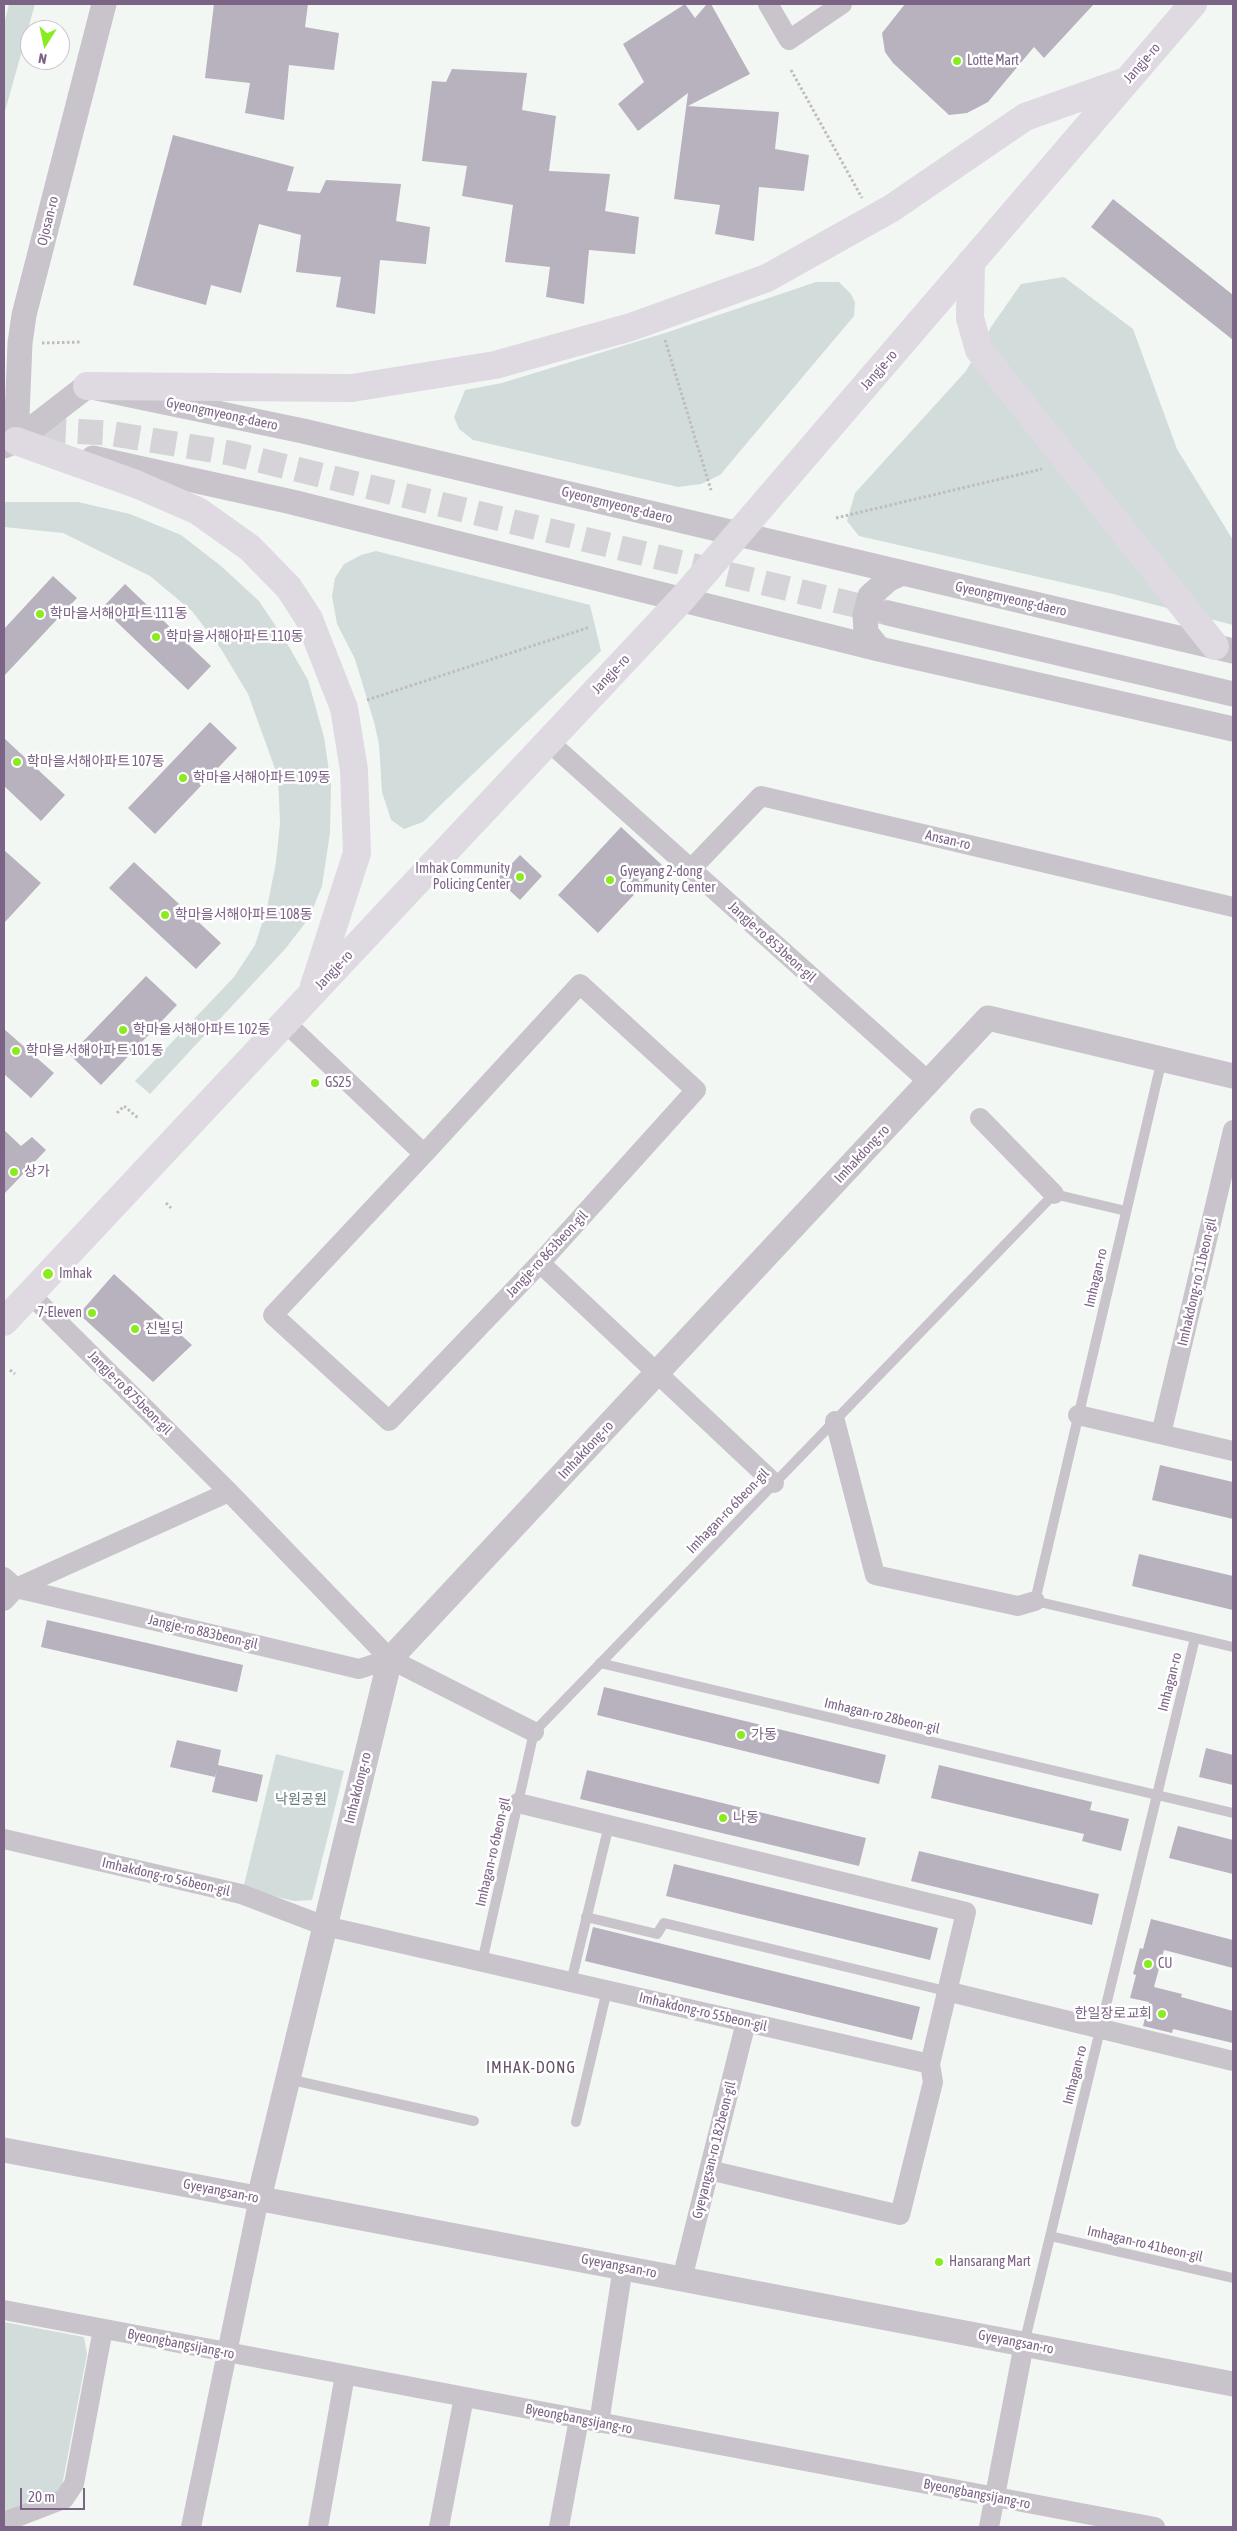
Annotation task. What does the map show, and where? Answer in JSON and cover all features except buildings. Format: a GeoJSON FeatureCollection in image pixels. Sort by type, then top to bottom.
{"type":"FeatureCollection","features":[{"type":"Feature","properties":{"kind":"main road","name":"Jangje-ro"},"geometry":{"type":"LineString","coordinates":[[4,1322],[682,600],[1193,4]]}},
{"type":"Feature","properties":{"kind":"main road"},"geometry":{"type":"LineString","coordinates":[[88,386],[352,388],[495,365],[631,327],[767,278],[892,208],[1025,118],[1128,80]]}},
{"type":"Feature","properties":{"kind":"main road"},"geometry":{"type":"LineString","coordinates":[[972,262],[970,318],[980,350],[1224,648]]}},
{"type":"Feature","properties":{"kind":"main road"},"geometry":{"type":"LineString","coordinates":[[8,440],[136,484],[198,511],[250,548],[289,588],[309,619],[344,708],[354,770],[357,853],[312,994]]}},
{"type":"Feature","properties":{"kind":"street","name":"Ojosan-ro"},"geometry":{"type":"LineString","coordinates":[[8,440],[24,315],[104,4]]}},
{"type":"Feature","properties":{"kind":"street"},"geometry":{"type":"LineString","coordinates":[[768,4],[789,40],[842,4]]}},
{"type":"Feature","properties":{"kind":"street"},"geometry":{"type":"LineString","coordinates":[[8,440],[88,386]]}},
{"type":"Feature","properties":{"kind":"street","name":"Gyeongmyeong-daero"},"geometry":{"type":"LineString","coordinates":[[88,386],[303,431],[900,574],[1224,648]]}},
{"type":"Feature","properties":{"kind":"street"},"geometry":{"type":"LineString","coordinates":[[8,440],[292,502],[879,649],[1233,729]]}},
{"type":"Feature","properties":{"kind":"street"},"geometry":{"type":"LineString","coordinates":[[879,649],[866,633],[865,615],[870,596],[889,579],[900,574]]}},
{"type":"Feature","properties":{"kind":"street"},"geometry":{"type":"LineString","coordinates":[[888,613],[1233,694]]}},
{"type":"Feature","properties":{"kind":"street","name":"Jangje-ro 853beon-gil"},"geometry":{"type":"LineString","coordinates":[[548,741],[929,1082]]}},
{"type":"Feature","properties":{"kind":"street","name":"Ansan-ro"},"geometry":{"type":"LineString","coordinates":[[691,869],[761,796],[1233,908]]}},
{"type":"Feature","properties":{"kind":"street","name":"Jangje-ro 863beon-gil"},"geometry":{"type":"LineString","coordinates":[[580,984],[696,1090],[540,1263],[389,1422],[273,1315],[424,1154],[580,984]]}},
{"type":"Feature","properties":{"kind":"street","name":"Imhakdong-ro"},"geometry":{"type":"LineString","coordinates":[[258,2198],[390,1659],[988,1018],[1233,1076]]}},
{"type":"Feature","properties":{"kind":"street"},"geometry":{"type":"LineString","coordinates":[[285,1022],[424,1154]]}},
{"type":"Feature","properties":{"kind":"street"},"geometry":{"type":"LineString","coordinates":[[980,1118],[1054,1194]]}},
{"type":"Feature","properties":{"kind":"street","name":"Imhakdong-ro 11beon-gil"},"geometry":{"type":"LineString","coordinates":[[1161,1434],[1233,1130]]}},
{"type":"Feature","properties":{"kind":"street"},"geometry":{"type":"LineString","coordinates":[[540,1263],[774,1483]]}},
{"type":"Feature","properties":{"kind":"street","name":"Jangje-ro 875beon-gil"},"geometry":{"type":"LineString","coordinates":[[30,1294],[229,1492],[390,1659],[534,1732]]}},
{"type":"Feature","properties":{"kind":"street"},"geometry":{"type":"LineString","coordinates":[[1078,1415],[1233,1451]]}},
{"type":"Feature","properties":{"kind":"street"},"geometry":{"type":"LineString","coordinates":[[835,1421],[875,1575],[1018,1606],[1035,1601]]}},
{"type":"Feature","properties":{"kind":"street","name":"Jangje-ro 883beon-gil"},"geometry":{"type":"LineString","coordinates":[[8,1589],[229,1492]]}},
{"type":"Feature","properties":{"kind":"street","name":"Jangje-ro 883beon-gil"},"geometry":{"type":"LineString","coordinates":[[8,1589],[359,1669],[390,1659]]}},
{"type":"Feature","properties":{"kind":"street"},"geometry":{"type":"LineString","coordinates":[[518,1803],[966,1912],[930,2064],[933,2082],[900,2215],[709,2170]]}},
{"type":"Feature","properties":{"kind":"street","name":"Imhakdong-ro 56beon-gil"},"geometry":{"type":"LineString","coordinates":[[4,1839],[241,1894],[325,1926]]}},
{"type":"Feature","properties":{"kind":"street","name":"Imhakdong-ro 55beon-gil"},"geometry":{"type":"LineString","coordinates":[[325,1926],[930,2064]]}},
{"type":"Feature","properties":{"kind":"street"},"geometry":{"type":"LineString","coordinates":[[946,1991],[1233,2061]]}},
{"type":"Feature","properties":{"kind":"street","name":"Gyeyangsan-ro 182beon-gil"},"geometry":{"type":"LineString","coordinates":[[682,2279],[746,2022]]}},
{"type":"Feature","properties":{"kind":"street","name":"Gyeyangsan-ro"},"geometry":{"type":"LineString","coordinates":[[4,2150],[1233,2384]]}},
{"type":"Feature","properties":{"kind":"street"},"geometry":{"type":"LineString","coordinates":[[192,2527],[258,2198]]}},
{"type":"Feature","properties":{"kind":"street"},"geometry":{"type":"LineString","coordinates":[[599,2422],[623,2267]]}},
{"type":"Feature","properties":{"kind":"street","name":"Byeongbangsijang-ro"},"geometry":{"type":"LineString","coordinates":[[4,2310],[995,2497],[1105,2523],[1155,2527]]}},
{"type":"Feature","properties":{"kind":"street"},"geometry":{"type":"LineString","coordinates":[[4,2522],[64,2499],[74,2484],[103,2329]]}},
{"type":"Feature","properties":{"kind":"street"},"geometry":{"type":"LineString","coordinates":[[989,2527],[1024,2344]]}},
{"type":"Feature","properties":{"kind":"street"},"geometry":{"type":"LineString","coordinates":[[318,2527],[345,2375]]}},
{"type":"Feature","properties":{"kind":"street"},"geometry":{"type":"LineString","coordinates":[[439,2527],[464,2397]]}},
{"type":"Feature","properties":{"kind":"street"},"geometry":{"type":"LineString","coordinates":[[559,2527],[580,2419]]}},
{"type":"Feature","properties":{"kind":"lane","name":"Imhagan-ro"},"geometry":{"type":"LineString","coordinates":[[1024,2344],[1195,1638],[1035,1601],[1162,1060]]}},
{"type":"Feature","properties":{"kind":"lane"},"geometry":{"type":"LineString","coordinates":[[1054,1194],[1126,1212]]}},
{"type":"Feature","properties":{"kind":"lane","name":"Imhagan-ro 6beon-gil"},"geometry":{"type":"LineString","coordinates":[[482,1962],[534,1732],[1054,1194]]}},
{"type":"Feature","properties":{"kind":"lane"},"geometry":{"type":"LineString","coordinates":[[1195,1638],[1233,1647]]}},
{"type":"Feature","properties":{"kind":"lane","name":"Imhagan-ro 28beon-gil"},"geometry":{"type":"LineString","coordinates":[[600,1663],[1233,1813]]}},
{"type":"Feature","properties":{"kind":"lane"},"geometry":{"type":"LineString","coordinates":[[571,1982],[609,1825]]}},
{"type":"Feature","properties":{"kind":"lane"},"geometry":{"type":"LineString","coordinates":[[586,1918],[657,1934],[664,1923],[946,1991]]}},
{"type":"Feature","properties":{"kind":"lane"},"geometry":{"type":"LineString","coordinates":[[576,2122],[607,1990]]}},
{"type":"Feature","properties":{"kind":"lane"},"geometry":{"type":"LineString","coordinates":[[288,2079],[474,2121]]}},
{"type":"Feature","properties":{"kind":"lane","name":"Imhagan-ro 41beon-gil"},"geometry":{"type":"LineString","coordinates":[[1050,2236],[1233,2278]]}},
{"type":"Feature","properties":{"kind":"path"},"geometry":{"type":"LineString","coordinates":[[791,70],[865,203]]}},
{"type":"Feature","properties":{"kind":"path"},"geometry":{"type":"LineString","coordinates":[[662,331],[711,490]]}},
{"type":"Feature","properties":{"kind":"path"},"geometry":{"type":"LineString","coordinates":[[836,518],[1049,467]]}},
{"type":"Feature","properties":{"kind":"path"},"geometry":{"type":"LineString","coordinates":[[361,702],[590,627]]}},
{"type":"Feature","properties":{"kind":"path"},"geometry":{"type":"LineString","coordinates":[[117,1113],[124,1106],[138,1118]]}},
{"type":"Feature","properties":{"kind":"path"},"geometry":{"type":"LineString","coordinates":[[166,1203],[171,1208]]}},
{"type":"Feature","properties":{"kind":"path"},"geometry":{"type":"LineString","coordinates":[[10,1370],[15,1374]]}},
{"type":"Feature","properties":{"kind":"green space"},"geometry":{"type":"Polygon","coordinates":[[[9,4],[35,4],[31,20],[20,20],[20,58],[4,115],[4,24],[9,4]]]}},
{"type":"Feature","properties":{"kind":"green space"},"geometry":{"type":"Polygon","coordinates":[[[1064,277],[1133,329],[1177,449],[1233,540],[1233,625],[1113,594],[859,536],[847,521],[855,493],[966,371],[991,327],[1021,284],[1064,277]]]}},
{"type":"Feature","properties":{"kind":"green space"},"geometry":{"type":"Polygon","coordinates":[[[816,282],[839,282],[851,294],[855,303],[854,316],[720,475],[701,484],[678,487],[473,440],[459,429],[454,417],[465,390],[502,383],[668,332],[816,282]]]}},
{"type":"Feature","properties":{"kind":"green space"},"geometry":{"type":"Polygon","coordinates":[[[4,502],[78,502],[130,514],[181,535],[221,566],[259,601],[285,640],[308,680],[324,737],[331,785],[330,833],[322,886],[309,918],[286,948],[150,1094],[135,1081],[234,977],[255,945],[267,908],[276,862],[280,823],[278,777],[248,694],[221,649],[192,611],[150,576],[63,533],[4,527],[4,502]]]}},
{"type":"Feature","properties":{"kind":"green space"},"geometry":{"type":"Polygon","coordinates":[[[376,551],[590,605],[601,651],[423,822],[404,829],[391,820],[382,792],[379,744],[374,722],[355,659],[337,624],[332,596],[335,578],[344,564],[361,555],[376,551]]]}},
{"type":"Feature","properties":{"kind":"green space","name":"낙원공원"},"geometry":{"type":"Polygon","coordinates":[[[276,1754],[344,1771],[312,1900],[294,1901],[243,1889],[276,1754]]]}},
{"type":"Feature","properties":{"kind":"green space"},"geometry":{"type":"Polygon","coordinates":[[[4,2322],[84,2337],[87,2354],[62,2486],[52,2496],[4,2514],[4,2322]]]}},
{"type":"Feature","properties":{"kind":"tunnel"},"geometry":{"type":"LineString","coordinates":[[4,428],[108,433],[230,453],[888,613]]}},
{"type":"Feature","properties":{"kind":"place","name":"Lotte Mart"},"geometry":{"type":"Point","coordinates":[957,61]}},
{"type":"Feature","properties":{"kind":"place","name":"학마을서해아파트 111동"},"geometry":{"type":"Point","coordinates":[40,614]}},
{"type":"Feature","properties":{"kind":"place","name":"학마을서해아파트 110동"},"geometry":{"type":"Point","coordinates":[156,637]}},
{"type":"Feature","properties":{"kind":"place","name":"학마을서해아파트 107동"},"geometry":{"type":"Point","coordinates":[17,762]}},
{"type":"Feature","properties":{"kind":"place","name":"학마을서해아파트 109동"},"geometry":{"type":"Point","coordinates":[183,778]}},
{"type":"Feature","properties":{"kind":"place","name":"Imhak Community Policing Center"},"geometry":{"type":"Point","coordinates":[520,877]}},
{"type":"Feature","properties":{"kind":"place","name":"Gyeyang 2-dong Community Center"},"geometry":{"type":"Point","coordinates":[610,880]}},
{"type":"Feature","properties":{"kind":"place","name":"학마을서해아파트 108동"},"geometry":{"type":"Point","coordinates":[165,915]}},
{"type":"Feature","properties":{"kind":"place","name":"학마을서해아파트 102동"},"geometry":{"type":"Point","coordinates":[123,1030]}},
{"type":"Feature","properties":{"kind":"place","name":"학마을서해아파트 101동"},"geometry":{"type":"Point","coordinates":[16,1051]}},
{"type":"Feature","properties":{"kind":"place","name":"GS25"},"geometry":{"type":"Point","coordinates":[315,1083]}},
{"type":"Feature","properties":{"kind":"place","name":"상가"},"geometry":{"type":"Point","coordinates":[14,1172]}},
{"type":"Feature","properties":{"kind":"place","name":"Imhak"},"geometry":{"type":"Point","coordinates":[48,1274]}},
{"type":"Feature","properties":{"kind":"place","name":"7-Eleven"},"geometry":{"type":"Point","coordinates":[92,1313]}},
{"type":"Feature","properties":{"kind":"place","name":"진빌딩"},"geometry":{"type":"Point","coordinates":[135,1329]}},
{"type":"Feature","properties":{"kind":"place","name":"가동"},"geometry":{"type":"Point","coordinates":[741,1735]}},
{"type":"Feature","properties":{"kind":"place","name":"나동"},"geometry":{"type":"Point","coordinates":[723,1818]}},
{"type":"Feature","properties":{"kind":"place","name":"CU"},"geometry":{"type":"Point","coordinates":[1148,1964]}},
{"type":"Feature","properties":{"kind":"place","name":"한일장로교회"},"geometry":{"type":"Point","coordinates":[1162,2014]}},
{"type":"Feature","properties":{"kind":"place","name":"Hansarang Mart"},"geometry":{"type":"Point","coordinates":[939,2262]}},
{"type":"Feature","properties":{"kind":"district","name":"IMHAK-DONG"},"geometry":{"type":"Point","coordinates":[531,2068]}}]}
